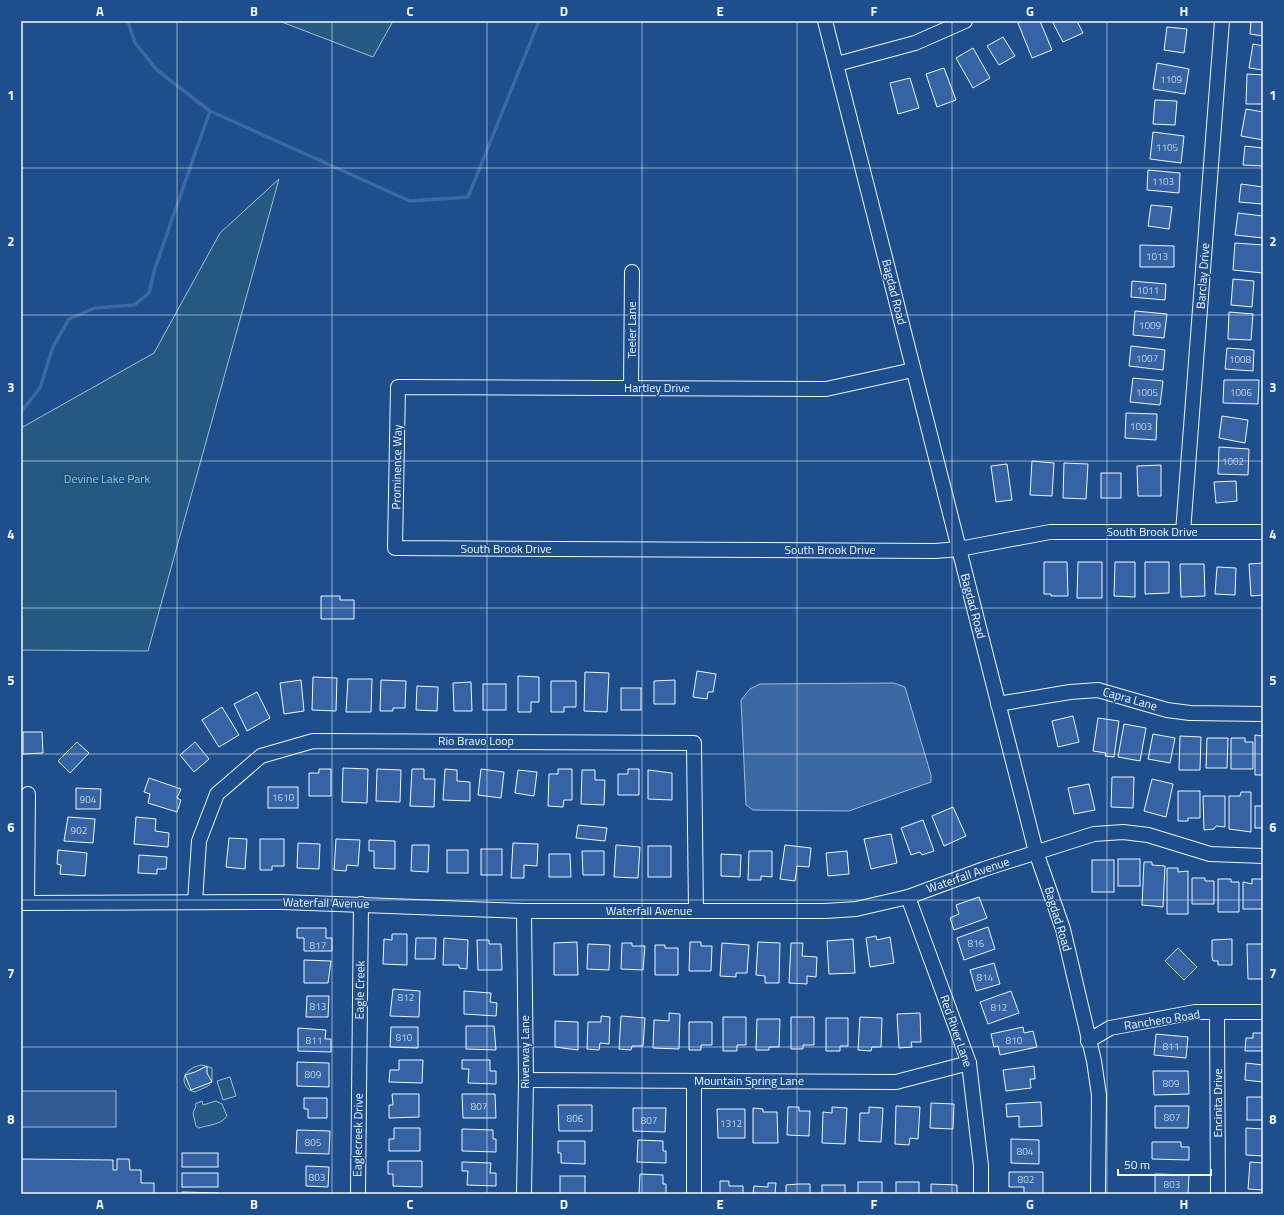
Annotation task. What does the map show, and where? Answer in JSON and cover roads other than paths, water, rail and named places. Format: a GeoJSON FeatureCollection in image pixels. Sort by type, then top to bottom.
{"type":"FeatureCollection","features":[{"type":"Feature","properties":{"kind":"street","name":"Bagdad Road"},"geometry":{"type":"LineString","coordinates":[[825,21],[1036,852],[1063,930],[1088,1041],[1094,1061],[1099,1095],[1098,1194]]}},
{"type":"Feature","properties":{"kind":"street"},"geometry":{"type":"LineString","coordinates":[[837,64],[915,43],[965,21]]}},
{"type":"Feature","properties":{"kind":"street","name":"Barclay Drive"},"geometry":{"type":"LineString","coordinates":[[1183,532],[1222,21]]}},
{"type":"Feature","properties":{"kind":"street","name":"Teeler Lane"},"geometry":{"type":"LineString","coordinates":[[631,388],[632,272]]}},
{"type":"Feature","properties":{"kind":"street","name":"Hartley Drive"},"geometry":{"type":"LineString","coordinates":[[398,387],[826,389],[913,370]]}},
{"type":"Feature","properties":{"kind":"street","name":"Prominence Way"},"geometry":{"type":"LineString","coordinates":[[395,548],[398,387]]}},
{"type":"Feature","properties":{"kind":"street","name":"South Brook Drive"},"geometry":{"type":"LineString","coordinates":[[395,548],[935,551],[958,549],[1050,532],[1263,532]]}},
{"type":"Feature","properties":{"kind":"street","name":"Capra Lane"},"geometry":{"type":"LineString","coordinates":[[998,704],[1070,692],[1098,690],[1167,710],[1190,713],[1263,714]]}},
{"type":"Feature","properties":{"kind":"street","name":"Rio Bravo Loop"},"geometry":{"type":"LineString","coordinates":[[195,902],[199,841],[217,794],[261,756],[313,741],[694,742],[696,911]]}},
{"type":"Feature","properties":{"kind":"street"},"geometry":{"type":"LineString","coordinates":[[24,903],[28,794]]}},
{"type":"Feature","properties":{"kind":"street","name":"Waterfall Avenue"},"geometry":{"type":"LineString","coordinates":[[24,903],[195,902],[361,904],[524,911],[833,910],[856,909],[908,896],[984,869],[1094,834],[1123,832],[1148,835],[1210,854],[1263,856]]}},
{"type":"Feature","properties":{"kind":"street","name":"Red River Lane"},"geometry":{"type":"LineString","coordinates":[[908,896],[969,1063],[981,1166],[981,1194]]}},
{"type":"Feature","properties":{"kind":"street","name":"Eagle Creek"},"geometry":{"type":"LineString","coordinates":[[359,1077],[361,904]]}},
{"type":"Feature","properties":{"kind":"street","name":"Riverway Lane"},"geometry":{"type":"LineString","coordinates":[[524,911],[526,1080],[524,1194]]}},
{"type":"Feature","properties":{"kind":"street","name":"Ranchero Road"},"geometry":{"type":"LineString","coordinates":[[1088,1041],[1110,1028],[1195,1012],[1263,1012]]}},
{"type":"Feature","properties":{"kind":"street","name":"Encinita Drive"},"geometry":{"type":"LineString","coordinates":[[1217,1013],[1218,1194]]}},
{"type":"Feature","properties":{"kind":"street","name":"Mountain Spring Lane"},"geometry":{"type":"LineString","coordinates":[[526,1080],[896,1082],[969,1063]]}},
{"type":"Feature","properties":{"kind":"street","name":"Eaglecreek Drive"},"geometry":{"type":"LineString","coordinates":[[358,1194],[359,1077]]}},
{"type":"Feature","properties":{"kind":"street"},"geometry":{"type":"LineString","coordinates":[[694,1080],[694,1194]]}},
{"type":"Feature","properties":{"kind":"waterway"},"geometry":{"type":"LineString","coordinates":[[128,21],[135,43],[158,71],[210,111],[410,201],[468,197],[539,21]]}},
{"type":"Feature","properties":{"kind":"waterway"},"geometry":{"type":"LineString","coordinates":[[21,412],[40,388],[53,347],[69,319],[95,308],[134,305],[149,293],[155,268],[210,111]]}},
{"type":"Feature","properties":{"kind":"park label","name":"Devine Lake Park"},"geometry":{"type":"Point","coordinates":[107,479]}}]}
